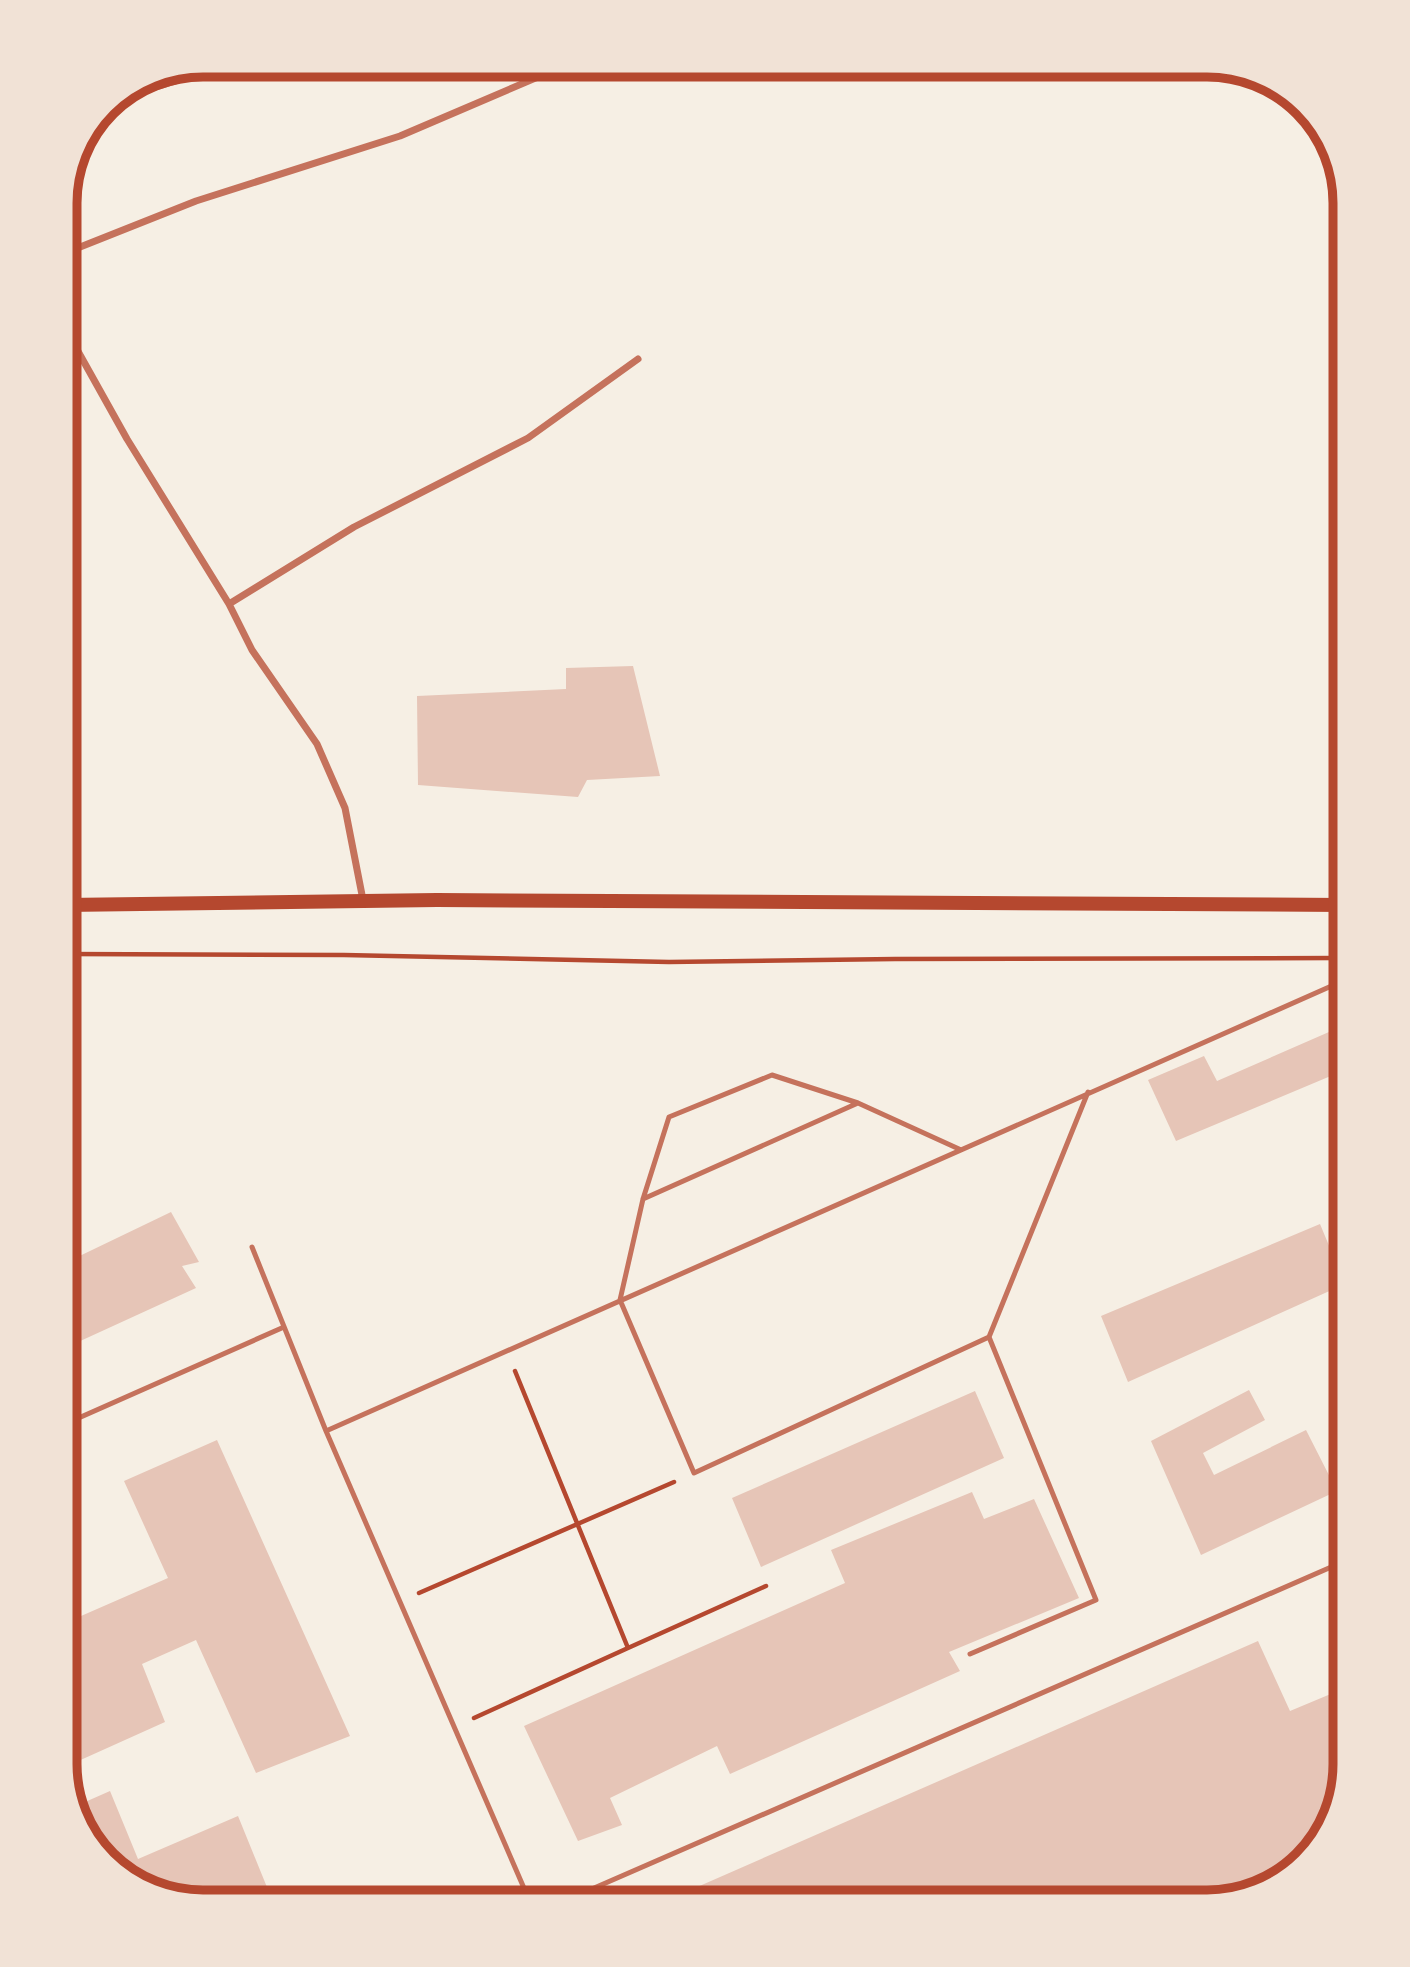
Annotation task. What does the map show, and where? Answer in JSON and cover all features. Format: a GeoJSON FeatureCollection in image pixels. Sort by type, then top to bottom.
{"type":"FeatureCollection","features":[{"type":"Feature","properties":{"kind":"main road"},"geometry":{"type":"LineString","coordinates":[[77,905],[363,900],[1333,905]]}},
{"type":"Feature","properties":{"kind":"street"},"geometry":{"type":"LineString","coordinates":[[77,248],[195,201],[400,136],[538,77]]}},
{"type":"Feature","properties":{"kind":"street"},"geometry":{"type":"LineString","coordinates":[[151,88],[185,78]]}},
{"type":"Feature","properties":{"kind":"street"},"geometry":{"type":"LineString","coordinates":[[77,349],[127,439],[229,604],[252,650],[317,744],[345,808],[363,900]]}},
{"type":"Feature","properties":{"kind":"street"},"geometry":{"type":"LineString","coordinates":[[229,604],[354,527],[528,438],[638,359]]}},
{"type":"Feature","properties":{"kind":"lane"},"geometry":{"type":"LineString","coordinates":[[326,1431],[1333,985]]}},
{"type":"Feature","properties":{"kind":"lane"},"geometry":{"type":"LineString","coordinates":[[959,1149],[858,1103],[772,1076],[669,1117],[643,1199],[620,1300],[694,1473],[989,1337],[1088,1092]]}},
{"type":"Feature","properties":{"kind":"lane"},"geometry":{"type":"LineString","coordinates":[[643,1199],[858,1103]]}},
{"type":"Feature","properties":{"kind":"lane"},"geometry":{"type":"LineString","coordinates":[[252,1247],[326,1431],[525,1890]]}},
{"type":"Feature","properties":{"kind":"lane"},"geometry":{"type":"LineString","coordinates":[[77,1419],[284,1327]]}},
{"type":"Feature","properties":{"kind":"lane"},"geometry":{"type":"LineString","coordinates":[[970,1654],[1096,1600],[989,1337]]}},
{"type":"Feature","properties":{"kind":"lane"},"geometry":{"type":"LineString","coordinates":[[590,1890],[1333,1566]]}},
{"type":"Feature","properties":{"kind":"path"},"geometry":{"type":"LineString","coordinates":[[77,954],[344,955],[669,962],[1333,958]]}},
{"type":"Feature","properties":{"kind":"path"},"geometry":{"type":"LineString","coordinates":[[507,1351],[628,1648]]}},
{"type":"Feature","properties":{"kind":"path"},"geometry":{"type":"LineString","coordinates":[[400,1602],[694,1473]]}},
{"type":"Feature","properties":{"kind":"path"},"geometry":{"type":"LineString","coordinates":[[454,1727],[766,1586]]}},
{"type":"Feature","properties":{"kind":"building"},"geometry":{"type":"Polygon","coordinates":[[[633,666],[660,776],[587,780],[578,797],[418,785],[417,696],[566,689],[566,668],[633,666]]]}},
{"type":"Feature","properties":{"kind":"building"},"geometry":{"type":"Polygon","coordinates":[[[1333,1030],[1333,1075],[1176,1141],[1148,1080],[1204,1056],[1217,1081],[1333,1030]]]}},
{"type":"Feature","properties":{"kind":"building"},"geometry":{"type":"Polygon","coordinates":[[[171,1212],[199,1262],[182,1266],[196,1288],[77,1343],[77,1257],[171,1212]]]}},
{"type":"Feature","properties":{"kind":"building"},"geometry":{"type":"Polygon","coordinates":[[[1320,1224],[1333,1255],[1333,1289],[1128,1382],[1101,1316],[1320,1224]]]}},
{"type":"Feature","properties":{"kind":"building"},"geometry":{"type":"Polygon","coordinates":[[[1249,1390],[1265,1420],[1203,1453],[1214,1475],[1306,1430],[1333,1483],[1333,1493],[1201,1555],[1151,1441],[1249,1390]]]}},
{"type":"Feature","properties":{"kind":"building"},"geometry":{"type":"Polygon","coordinates":[[[975,1391],[1004,1458],[761,1567],[732,1498],[975,1391]]]}},
{"type":"Feature","properties":{"kind":"building"},"geometry":{"type":"Polygon","coordinates":[[[217,1440],[350,1736],[256,1773],[196,1640],[142,1664],[165,1722],[77,1762],[77,1618],[168,1578],[124,1481],[217,1440]]]}},
{"type":"Feature","properties":{"kind":"building"},"geometry":{"type":"Polygon","coordinates":[[[972,1492],[984,1519],[1034,1499],[1079,1598],[949,1652],[960,1671],[730,1774],[717,1746],[610,1798],[622,1825],[578,1841],[524,1726],[845,1583],[831,1550],[972,1492]]]}},
{"type":"Feature","properties":{"kind":"building"},"geometry":{"type":"Polygon","coordinates":[[[1258,1641],[1290,1711],[1333,1693],[1332,1781],[1329,1797],[1316,1827],[1307,1841],[1284,1864],[1240,1886],[1207,1890],[690,1890],[1258,1641]]]}},
{"type":"Feature","properties":{"kind":"building"},"geometry":{"type":"Polygon","coordinates":[[[110,1791],[138,1859],[238,1816],[268,1890],[186,1889],[170,1886],[140,1873],[126,1864],[103,1841],[83,1803],[110,1791]]]}}]}
